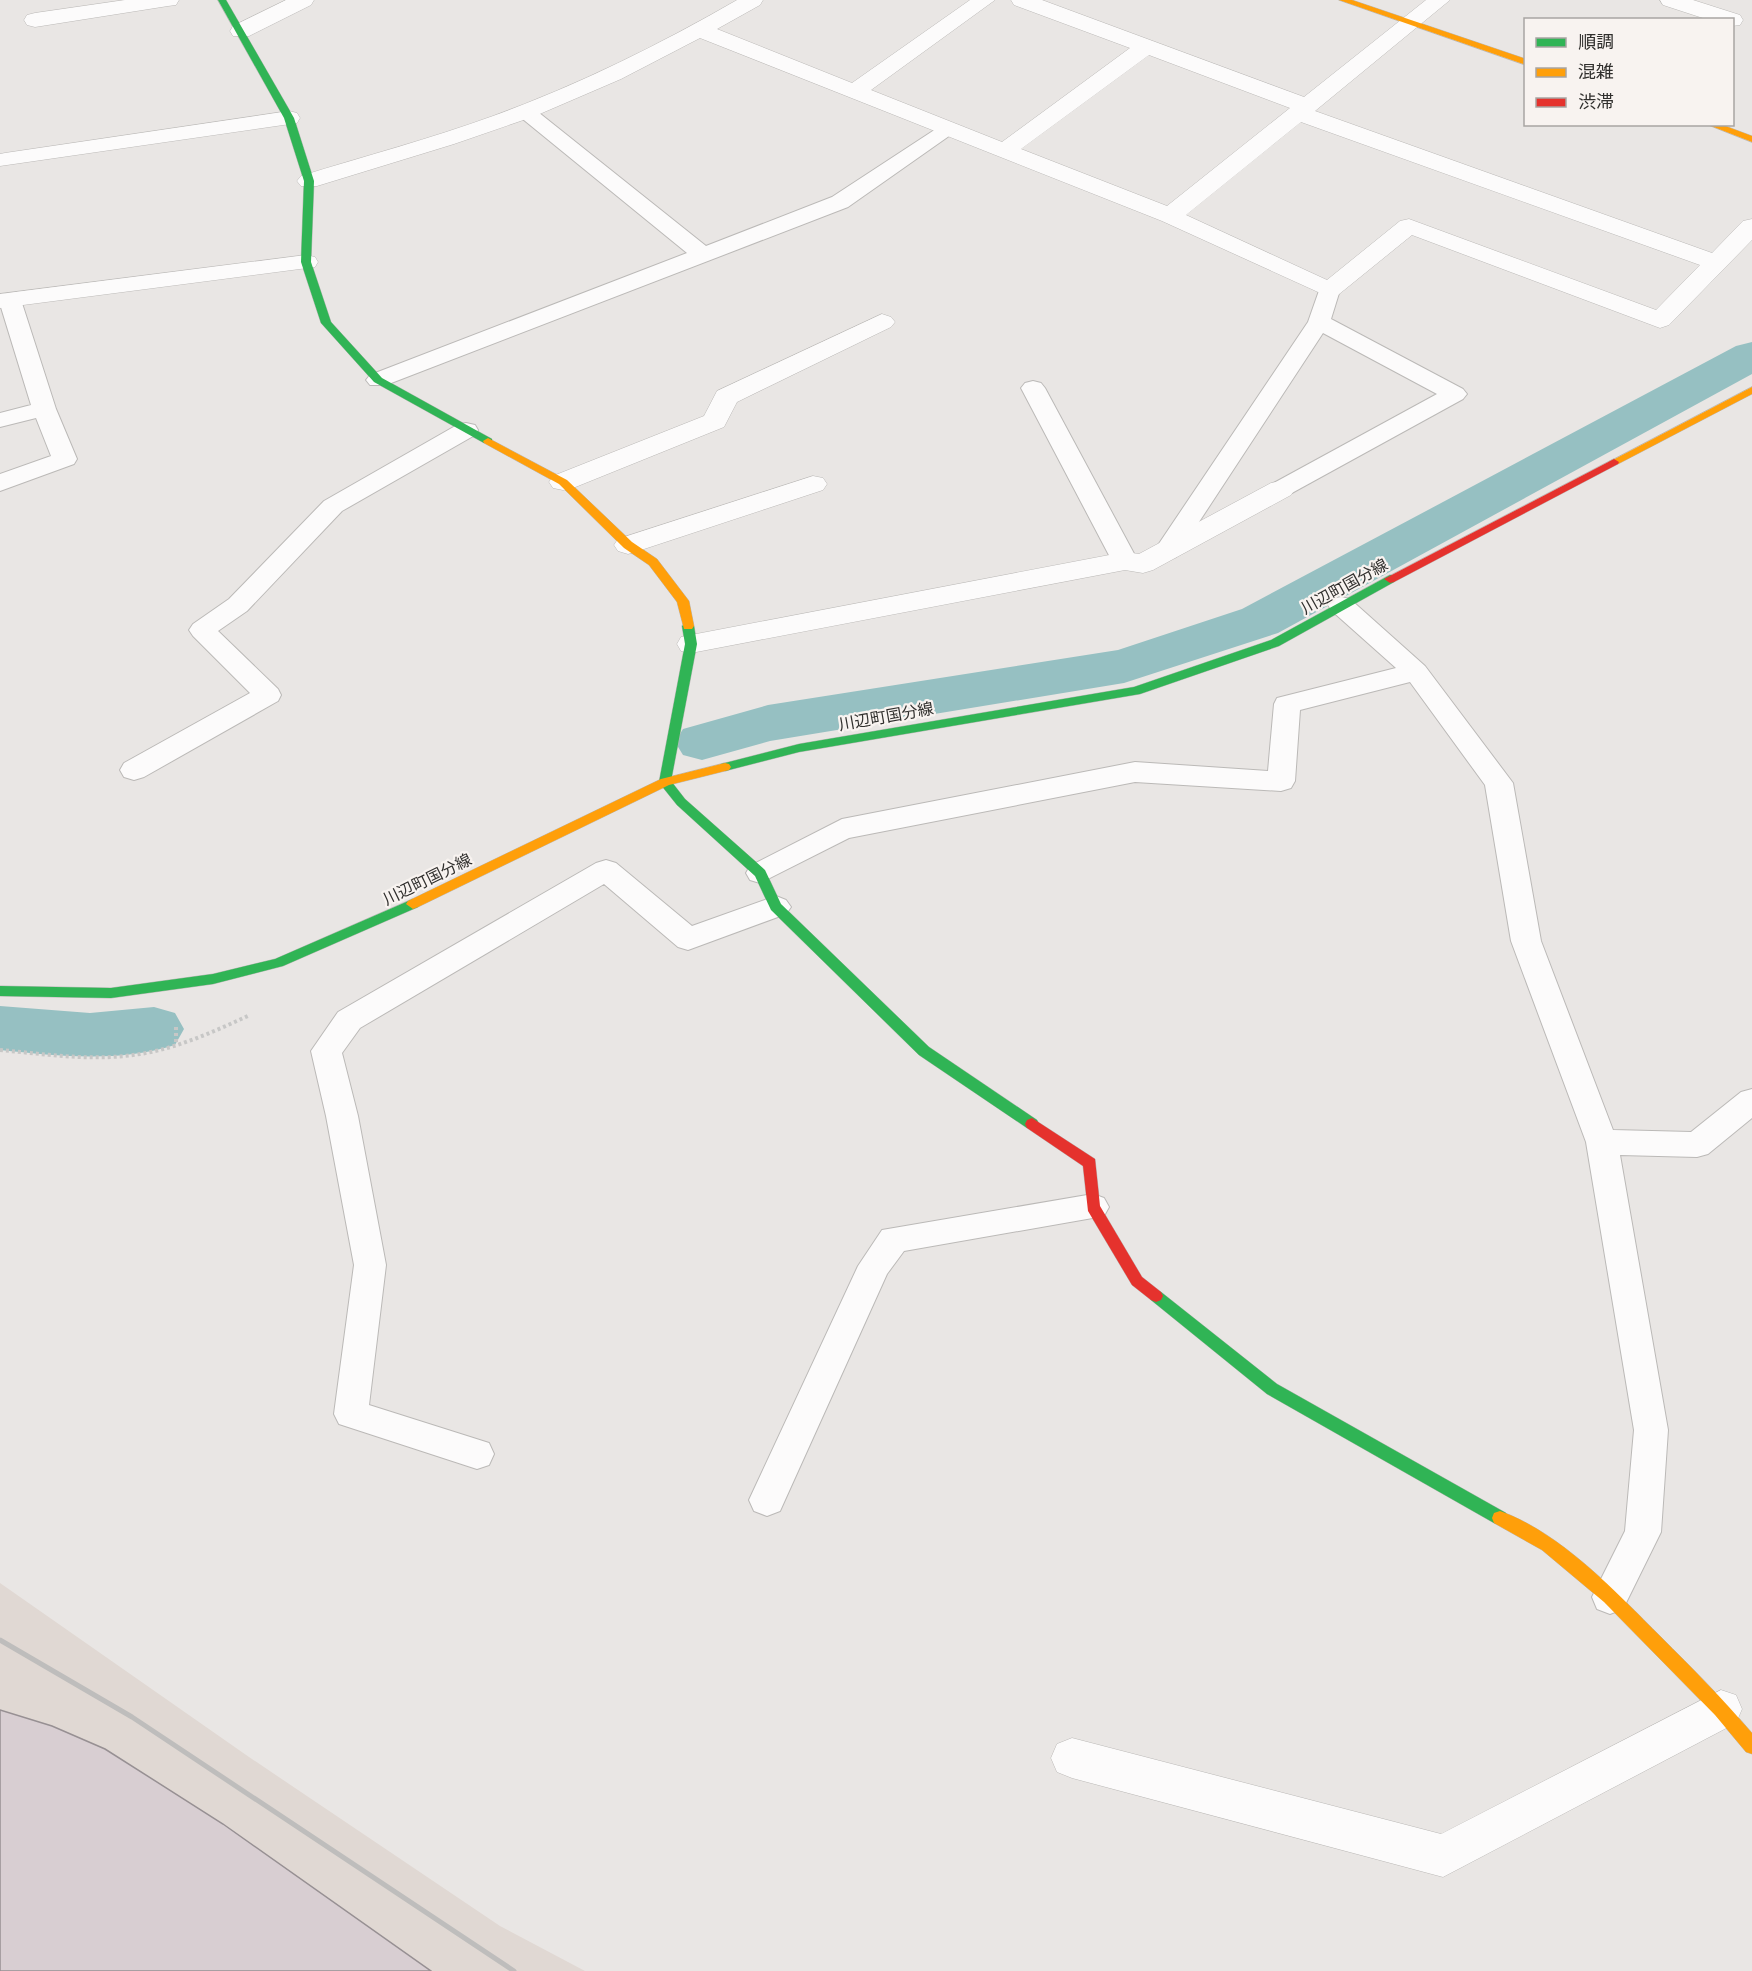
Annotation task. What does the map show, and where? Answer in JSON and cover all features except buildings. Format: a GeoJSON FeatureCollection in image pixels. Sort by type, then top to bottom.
{"type":"FeatureCollection","features":[{"type":"Feature","properties":{"kind":"street"},"geometry":{"type":"LineString","coordinates":[[35,20],[168,0]]}},
{"type":"Feature","properties":{"kind":"street"},"geometry":{"type":"LineString","coordinates":[[222,0],[289,118],[309,181],[306,262],[326,323],[378,380],[563,482],[628,545],[653,562],[683,601],[691,644],[665,782],[681,802],[760,873],[776,907],[924,1051],[1090,1164],[1093,1207],[1137,1281],[1272,1389],[1548,1545],[1610,1597],[1721,1709],[1752,1746]]}},
{"type":"Feature","properties":{"kind":"street"},"geometry":{"type":"LineString","coordinates":[[241,31],[303,0]]}},
{"type":"Feature","properties":{"kind":"street"},"geometry":{"type":"LineString","coordinates":[[309,181],[526,112],[634,65],[701,31],[752,0]]}},
{"type":"Feature","properties":{"kind":"street"},"geometry":{"type":"LineString","coordinates":[[853,92],[984,0]]}},
{"type":"Feature","properties":{"kind":"street"},"geometry":{"type":"LineString","coordinates":[[1022,0],[1147,46],[1302,110],[1715,262]]}},
{"type":"Feature","properties":{"kind":"street"},"geometry":{"type":"LineString","coordinates":[[1343,0],[1524,61]]}},
{"type":"Feature","properties":{"kind":"street"},"geometry":{"type":"LineString","coordinates":[[1170,216],[1439,0]]}},
{"type":"Feature","properties":{"kind":"street"},"geometry":{"type":"LineString","coordinates":[[1671,0],[1726,18]]}},
{"type":"Feature","properties":{"kind":"street"},"geometry":{"type":"LineString","coordinates":[[1734,21],[1752,26]]}},
{"type":"Feature","properties":{"kind":"street"},"geometry":{"type":"LineString","coordinates":[[701,31],[1170,216],[1329,290],[1409,226],[1660,320],[1752,226]]}},
{"type":"Feature","properties":{"kind":"street"},"geometry":{"type":"LineString","coordinates":[[1004,151],[1147,46]]}},
{"type":"Feature","properties":{"kind":"street"},"geometry":{"type":"LineString","coordinates":[[5,159],[289,118]]}},
{"type":"Feature","properties":{"kind":"street"},"geometry":{"type":"LineString","coordinates":[[1716,126],[1752,139]]}},
{"type":"Feature","properties":{"kind":"street"},"geometry":{"type":"LineString","coordinates":[[5,301],[306,262]]}},
{"type":"Feature","properties":{"kind":"street"},"geometry":{"type":"LineString","coordinates":[[563,482],[715,420],[726,397],[882,322]]}},
{"type":"Feature","properties":{"kind":"street","name":"川辺町国分線"},"geometry":{"type":"LineString","coordinates":[[0,991],[111,993],[213,979],[278,963],[367,926],[665,782],[799,748],[1136,691],[1275,643],[1752,390]]}},
{"type":"Feature","properties":{"kind":"street"},"geometry":{"type":"LineString","coordinates":[[628,545],[813,484]]}},
{"type":"Feature","properties":{"kind":"street"},"geometry":{"type":"LineString","coordinates":[[691,644],[1125,561],[1143,564],[1281,489]]}},
{"type":"Feature","properties":{"kind":"street"},"geometry":{"type":"LineString","coordinates":[[1072,1758],[1443,1856],[1721,1709]]}},
{"type":"Feature","properties":{"kind":"lane"},"geometry":{"type":"LineString","coordinates":[[526,112],[703,255]]}},
{"type":"Feature","properties":{"kind":"lane"},"geometry":{"type":"LineString","coordinates":[[378,380],[840,202],[949,129]]}},
{"type":"Feature","properties":{"kind":"lane"},"geometry":{"type":"LineString","coordinates":[[1167,551],[1319,322],[1329,290]]}},
{"type":"Feature","properties":{"kind":"lane"},"geometry":{"type":"LineString","coordinates":[[0,483],[65,459],[44,409],[5,301]]}},
{"type":"Feature","properties":{"kind":"lane"},"geometry":{"type":"LineString","coordinates":[[1281,489],[1455,394],[1319,322]]}},
{"type":"Feature","properties":{"kind":"lane"},"geometry":{"type":"LineString","coordinates":[[1033,388],[1125,561]]}},
{"type":"Feature","properties":{"kind":"lane"},"geometry":{"type":"LineString","coordinates":[[0,420],[44,409]]}},
{"type":"Feature","properties":{"kind":"lane"},"geometry":{"type":"LineString","coordinates":[[134,770],[268,695],[202,630],[238,605],[333,506],[466,430]]}},
{"type":"Feature","properties":{"kind":"lane"},"geometry":{"type":"LineString","coordinates":[[1341,606],[1416,672],[1499,783],[1526,941],[1602,1142],[1651,1430],[1642,1532],[1610,1597]]}},
{"type":"Feature","properties":{"kind":"lane"},"geometry":{"type":"LineString","coordinates":[[760,873],[842,830],[1135,772],[1281,781],[1287,704],[1416,672]]}},
{"type":"Feature","properties":{"kind":"lane"},"geometry":{"type":"LineString","coordinates":[[477,1454],[351,1414],[370,1265],[342,1116],[326,1051],[349,1020],[606,870],[688,939],[776,907]]}},
{"type":"Feature","properties":{"kind":"lane"},"geometry":{"type":"LineString","coordinates":[[1602,1142],[1697,1145],[1752,1101]]}},
{"type":"Feature","properties":{"kind":"lane"},"geometry":{"type":"LineString","coordinates":[[767,1500],[874,1266],[894,1239],[1093,1207]]}},
{"type":"Feature","properties":{"kind":"shaded area"},"geometry":{"type":"Polygon","coordinates":[[[0,1583],[249,1757],[500,1926],[585,1971],[0,1971],[0,1583]]]}},
{"type":"Feature","properties":{"kind":"waterway"},"geometry":{"type":"LineString","coordinates":[[702,742],[768,723],[1124,666],[1260,621],[1752,356]]}},
{"type":"Feature","properties":{"kind":"waterway"},"geometry":{"type":"LineString","coordinates":[[0,1028],[90,1036],[154,1029]]}},
{"type":"Feature","properties":{"kind":"railway"},"geometry":{"type":"LineString","coordinates":[[0,1640],[132,1717],[514,1971]]}},
{"type":"Feature","properties":{"kind":"traffic: fast"},"geometry":{"type":"LineString","coordinates":[[222,0],[289,118],[309,181],[306,262],[326,323],[378,380],[488,441]]}},
{"type":"Feature","properties":{"kind":"traffic: fast"},"geometry":{"type":"LineString","coordinates":[[725,767],[799,748],[1136,691],[1275,643],[1390,579]]}},
{"type":"Feature","properties":{"kind":"traffic: fast"},"geometry":{"type":"LineString","coordinates":[[688,626],[691,644],[665,782],[681,802],[760,873],[776,907],[924,1051],[1032,1124]]}},
{"type":"Feature","properties":{"kind":"traffic: fast"},"geometry":{"type":"LineString","coordinates":[[0,991],[111,993],[213,979],[278,963],[413,904]]}},
{"type":"Feature","properties":{"kind":"traffic: fast"},"geometry":{"type":"LineString","coordinates":[[1156,1296],[1272,1389],[1500,1518]]}},
{"type":"Feature","properties":{"kind":"traffic: slow"},"geometry":{"type":"LineString","coordinates":[[1343,0],[1524,61]]}},
{"type":"Feature","properties":{"kind":"traffic: slow"},"geometry":{"type":"LineString","coordinates":[[1716,126],[1752,139]]}},
{"type":"Feature","properties":{"kind":"traffic: slow"},"geometry":{"type":"LineString","coordinates":[[1614,462],[1752,390]]}},
{"type":"Feature","properties":{"kind":"traffic: slow"},"geometry":{"type":"LineString","coordinates":[[488,441],[563,482],[628,545],[653,562],[683,601],[688,626]]}},
{"type":"Feature","properties":{"kind":"traffic: slow"},"geometry":{"type":"LineString","coordinates":[[413,904],[665,782],[725,767]]}},
{"type":"Feature","properties":{"kind":"traffic: slow"},"geometry":{"type":"LineString","coordinates":[[1500,1518],[1548,1545],[1610,1597],[1721,1709],[1752,1746]]}},
{"type":"Feature","properties":{"kind":"traffic: jam"},"geometry":{"type":"LineString","coordinates":[[1390,579],[1614,462]]}},
{"type":"Feature","properties":{"kind":"traffic: jam"},"geometry":{"type":"LineString","coordinates":[[1032,1124],[1090,1163],[1093,1207],[1137,1281],[1156,1296]]}}]}
